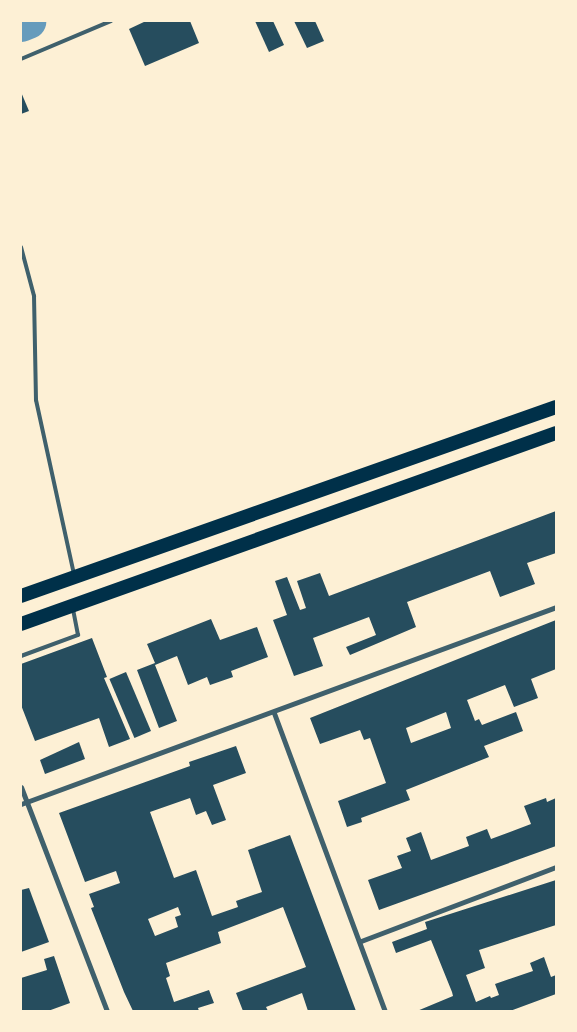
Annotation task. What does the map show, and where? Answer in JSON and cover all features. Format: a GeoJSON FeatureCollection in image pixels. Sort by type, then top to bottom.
{"type":"FeatureCollection","features":[{"type":"Feature","properties":{"kind":"highway"},"geometry":{"type":"LineString","coordinates":[[21,596],[556,407]]}},
{"type":"Feature","properties":{"kind":"highway"},"geometry":{"type":"LineString","coordinates":[[21,624],[556,433]]}},
{"type":"Feature","properties":{"kind":"street"},"geometry":{"type":"LineString","coordinates":[[24,803],[274,713],[556,607]]}},
{"type":"Feature","properties":{"kind":"street"},"geometry":{"type":"LineString","coordinates":[[274,713],[361,941],[385,1011]]}},
{"type":"Feature","properties":{"kind":"street"},"geometry":{"type":"LineString","coordinates":[[21,787],[24,803],[107,1011]]}},
{"type":"Feature","properties":{"kind":"street"},"geometry":{"type":"LineString","coordinates":[[361,941],[556,867]]}},
{"type":"Feature","properties":{"kind":"lane"},"geometry":{"type":"LineString","coordinates":[[21,60],[111,21]]}},
{"type":"Feature","properties":{"kind":"lane"},"geometry":{"type":"LineString","coordinates":[[21,247],[34,296],[36,400],[75,578]]}},
{"type":"Feature","properties":{"kind":"lane"},"geometry":{"type":"LineString","coordinates":[[21,656],[78,634],[72,605]]}},
{"type":"Feature","properties":{"kind":"building"},"geometry":{"type":"Polygon","coordinates":[[[146,21],[190,21],[199,43],[145,66],[129,29],[146,21]]]}},
{"type":"Feature","properties":{"kind":"building"},"geometry":{"type":"Polygon","coordinates":[[[255,21],[273,21],[284,45],[269,52],[255,21]]]}},
{"type":"Feature","properties":{"kind":"building"},"geometry":{"type":"Polygon","coordinates":[[[294,21],[315,21],[324,41],[307,48],[294,21]]]}},
{"type":"Feature","properties":{"kind":"building"},"geometry":{"type":"Polygon","coordinates":[[[21,92],[29,111],[21,114],[21,92]]]}},
{"type":"Feature","properties":{"kind":"building"},"geometry":{"type":"Polygon","coordinates":[[[556,511],[556,553],[527,563],[535,584],[500,597],[490,571],[407,602],[416,627],[350,655],[346,647],[376,635],[369,617],[313,638],[323,666],[294,676],[273,620],[287,615],[275,581],[287,577],[300,610],[306,608],[297,581],[320,573],[329,596],[556,511]]]}},
{"type":"Feature","properties":{"kind":"building"},"geometry":{"type":"Polygon","coordinates":[[[211,619],[220,640],[257,627],[268,657],[231,671],[233,677],[210,685],[207,677],[188,685],[177,656],[155,665],[177,721],[159,728],[137,670],[155,663],[147,644],[211,619]]]}},
{"type":"Feature","properties":{"kind":"building"},"geometry":{"type":"Polygon","coordinates":[[[556,620],[556,669],[531,679],[538,698],[514,707],[505,685],[467,700],[475,721],[479,719],[482,725],[516,712],[523,731],[484,746],[489,757],[406,790],[410,800],[361,818],[362,822],[347,827],[338,801],[386,783],[370,738],[364,740],[360,730],[320,744],[310,718],[556,620]],[[446,712],[406,728],[411,743],[451,728],[446,712]]]}},
{"type":"Feature","properties":{"kind":"building"},"geometry":{"type":"Polygon","coordinates":[[[92,638],[107,677],[104,678],[130,739],[109,747],[99,718],[35,741],[21,705],[21,664],[92,638]]]}},
{"type":"Feature","properties":{"kind":"building"},"geometry":{"type":"Polygon","coordinates":[[[126,672],[151,731],[134,738],[109,679],[126,672]]]}},
{"type":"Feature","properties":{"kind":"building"},"geometry":{"type":"Polygon","coordinates":[[[79,742],[85,759],[45,774],[40,760],[79,742]]]}},
{"type":"Feature","properties":{"kind":"building"},"geometry":{"type":"Polygon","coordinates":[[[236,746],[246,773],[213,785],[226,820],[212,825],[206,811],[196,815],[190,798],[150,812],[174,878],[196,870],[212,916],[238,907],[236,901],[262,892],[248,850],[290,835],[356,1011],[308,1011],[302,993],[266,1007],[268,1011],[243,1011],[236,993],[306,967],[283,907],[218,932],[221,943],[166,963],[170,976],[166,978],[174,1002],[209,990],[214,1003],[198,1008],[199,1011],[133,1011],[91,908],[94,907],[89,894],[120,883],[116,871],[85,882],[59,813],[190,766],[189,762],[236,746]],[[178,907],[148,919],[155,936],[178,927],[175,917],[181,915],[178,907]]]}},
{"type":"Feature","properties":{"kind":"building"},"geometry":{"type":"Polygon","coordinates":[[[546,798],[547,802],[556,798],[556,846],[379,910],[368,880],[402,868],[397,856],[411,851],[406,838],[421,832],[431,860],[469,846],[466,837],[487,829],[491,839],[531,824],[524,806],[546,798]]]}},
{"type":"Feature","properties":{"kind":"building"},"geometry":{"type":"Polygon","coordinates":[[[556,880],[556,925],[479,950],[485,968],[466,975],[476,1002],[490,996],[491,998],[499,995],[495,984],[533,971],[530,963],[544,957],[551,977],[556,975],[556,994],[510,1011],[417,1011],[453,996],[452,992],[431,940],[396,953],[392,942],[427,929],[425,922],[556,880]]]}},
{"type":"Feature","properties":{"kind":"building"},"geometry":{"type":"Polygon","coordinates":[[[29,888],[49,942],[21,952],[21,890],[29,888]]]}},
{"type":"Feature","properties":{"kind":"building"},"geometry":{"type":"Polygon","coordinates":[[[54,956],[70,1003],[48,1011],[21,1011],[21,978],[47,970],[44,959],[54,956]]]}},
{"type":"Feature","properties":{"kind":"waterway"},"geometry":{"type":"LineString","coordinates":[[21,24],[28,21]]}}]}
